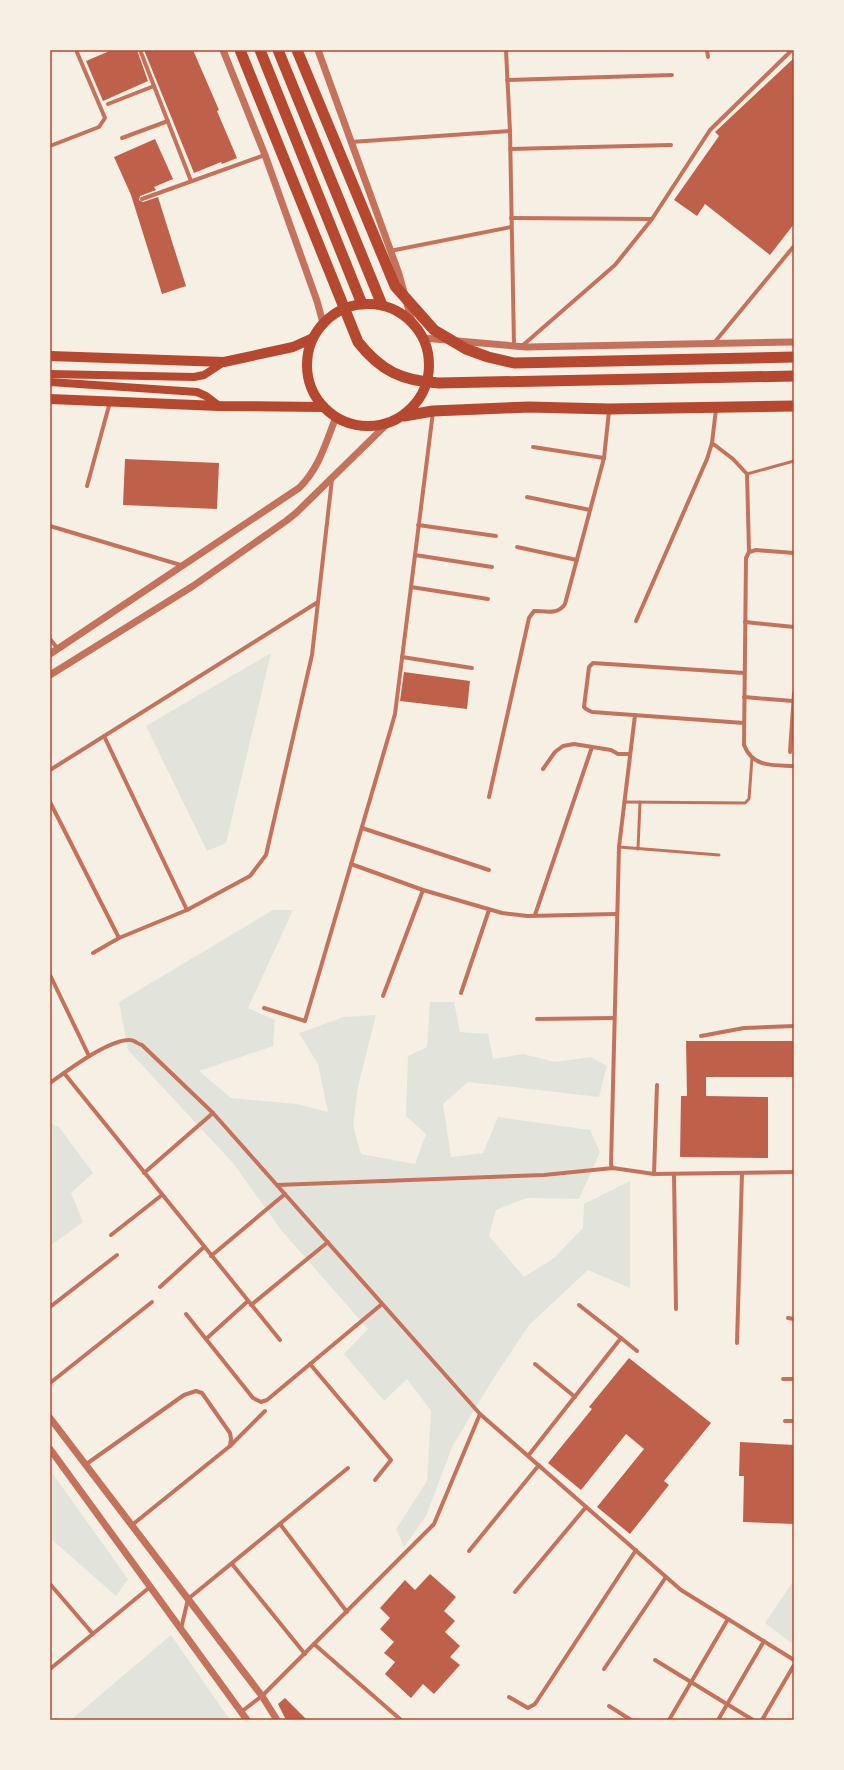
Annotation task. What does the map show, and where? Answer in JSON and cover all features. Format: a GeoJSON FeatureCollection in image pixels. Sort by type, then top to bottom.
{"type":"FeatureCollection","features":[{"type":"Feature","properties":{"kind":"highway"},"geometry":{"type":"LineString","coordinates":[[240,50],[358,342],[369,356],[390,372],[408,380],[439,383],[794,376]]}},
{"type":"Feature","properties":{"kind":"highway"},"geometry":{"type":"LineString","coordinates":[[260,50],[362,304]]}},
{"type":"Feature","properties":{"kind":"highway"},"geometry":{"type":"LineString","coordinates":[[278,50],[382,305]]}},
{"type":"Feature","properties":{"kind":"highway"},"geometry":{"type":"LineString","coordinates":[[297,50],[395,286],[434,330],[466,349],[488,357],[514,363],[794,357]]}},
{"type":"Feature","properties":{"kind":"highway"},"geometry":{"type":"LineString","coordinates":[[404,416],[433,411],[529,407],[609,409],[794,406]]}},
{"type":"Feature","properties":{"kind":"main road"},"geometry":{"type":"LineString","coordinates":[[362,304],[382,305],[398,312],[412,322],[423,338],[428,352],[430,370],[426,388],[417,403],[404,416],[387,424],[369,427],[358,425],[336,417],[323,407],[312,391],[307,374],[307,356],[313,338],[323,323],[334,314],[347,307],[362,304]]}},
{"type":"Feature","properties":{"kind":"main road"},"geometry":{"type":"LineString","coordinates":[[50,356],[224,362],[293,347],[313,338]]}},
{"type":"Feature","properties":{"kind":"main road"},"geometry":{"type":"LineString","coordinates":[[50,374],[194,377],[204,375],[224,362]]}},
{"type":"Feature","properties":{"kind":"main road"},"geometry":{"type":"LineString","coordinates":[[50,382],[197,392],[206,396],[219,406]]}},
{"type":"Feature","properties":{"kind":"main road"},"geometry":{"type":"LineString","coordinates":[[50,399],[110,402],[185,403],[219,406],[323,407]]}},
{"type":"Feature","properties":{"kind":"street"},"geometry":{"type":"LineString","coordinates":[[50,146],[98,127],[105,118],[76,50]]}},
{"type":"Feature","properties":{"kind":"street"},"geometry":{"type":"LineString","coordinates":[[140,50],[191,181]]}},
{"type":"Feature","properties":{"kind":"street"},"geometry":{"type":"LineString","coordinates":[[223,50],[265,155],[317,301],[323,323]]}},
{"type":"Feature","properties":{"kind":"street"},"geometry":{"type":"LineString","coordinates":[[318,50],[399,274],[412,322]]}},
{"type":"Feature","properties":{"kind":"street"},"geometry":{"type":"LineString","coordinates":[[506,50],[510,132],[514,345]]}},
{"type":"Feature","properties":{"kind":"street"},"geometry":{"type":"LineString","coordinates":[[707,50],[708,57]]}},
{"type":"Feature","properties":{"kind":"street"},"geometry":{"type":"LineString","coordinates":[[522,346],[615,265],[652,219],[710,130],[792,50]]}},
{"type":"Feature","properties":{"kind":"street"},"geometry":{"type":"LineString","coordinates":[[507,80],[672,75]]}},
{"type":"Feature","properties":{"kind":"street"},"geometry":{"type":"LineString","coordinates":[[108,104],[154,86]]}},
{"type":"Feature","properties":{"kind":"street"},"geometry":{"type":"LineString","coordinates":[[122,138],[168,121]]}},
{"type":"Feature","properties":{"kind":"street"},"geometry":{"type":"LineString","coordinates":[[351,142],[510,132]]}},
{"type":"Feature","properties":{"kind":"street"},"geometry":{"type":"LineString","coordinates":[[510,150],[671,145]]}},
{"type":"Feature","properties":{"kind":"street"},"geometry":{"type":"LineString","coordinates":[[142,198],[265,155]]}},
{"type":"Feature","properties":{"kind":"street"},"geometry":{"type":"LineString","coordinates":[[511,218],[652,219]]}},
{"type":"Feature","properties":{"kind":"street"},"geometry":{"type":"LineString","coordinates":[[390,251],[512,227]]}},
{"type":"Feature","properties":{"kind":"street"},"geometry":{"type":"LineString","coordinates":[[714,343],[794,246]]}},
{"type":"Feature","properties":{"kind":"street"},"geometry":{"type":"LineString","coordinates":[[423,338],[522,346],[794,342]]}},
{"type":"Feature","properties":{"kind":"street"},"geometry":{"type":"LineString","coordinates":[[87,486],[110,402]]}},
{"type":"Feature","properties":{"kind":"street"},"geometry":{"type":"LineString","coordinates":[[636,621],[707,459],[712,443],[716,407]]}},
{"type":"Feature","properties":{"kind":"street"},"geometry":{"type":"LineString","coordinates":[[489,797],[529,618],[534,611],[558,611],[562,610],[566,604],[604,458],[609,409]]}},
{"type":"Feature","properties":{"kind":"street"},"geometry":{"type":"LineString","coordinates":[[264,1008],[305,1022],[393,721],[433,411]]}},
{"type":"Feature","properties":{"kind":"street"},"geometry":{"type":"LineString","coordinates":[[50,654],[299,488],[308,480],[321,456],[336,417]]}},
{"type":"Feature","properties":{"kind":"street"},"geometry":{"type":"LineString","coordinates":[[50,675],[193,586],[296,513],[387,424]]}},
{"type":"Feature","properties":{"kind":"street"},"geometry":{"type":"LineString","coordinates":[[712,443],[733,459],[747,474],[750,552],[746,558],[744,745],[752,758],[770,765],[794,766]]}},
{"type":"Feature","properties":{"kind":"street"},"geometry":{"type":"LineString","coordinates":[[533,447],[604,458]]}},
{"type":"Feature","properties":{"kind":"street"},"geometry":{"type":"LineString","coordinates":[[93,953],[119,938],[187,910],[250,876],[266,855],[312,655],[332,478]]}},
{"type":"Feature","properties":{"kind":"street"},"geometry":{"type":"LineString","coordinates":[[527,497],[590,510]]}},
{"type":"Feature","properties":{"kind":"street"},"geometry":{"type":"LineString","coordinates":[[418,525],[496,536]]}},
{"type":"Feature","properties":{"kind":"street"},"geometry":{"type":"LineString","coordinates":[[50,526],[184,566]]}},
{"type":"Feature","properties":{"kind":"street"},"geometry":{"type":"LineString","coordinates":[[517,547],[577,560]]}},
{"type":"Feature","properties":{"kind":"street"},"geometry":{"type":"LineString","coordinates":[[750,552],[756,550],[794,553]]}},
{"type":"Feature","properties":{"kind":"street"},"geometry":{"type":"LineString","coordinates":[[414,555],[492,566]]}},
{"type":"Feature","properties":{"kind":"street"},"geometry":{"type":"LineString","coordinates":[[411,587],[488,599]]}},
{"type":"Feature","properties":{"kind":"street"},"geometry":{"type":"LineString","coordinates":[[50,770],[318,602]]}},
{"type":"Feature","properties":{"kind":"street"},"geometry":{"type":"LineString","coordinates":[[745,622],[794,627]]}},
{"type":"Feature","properties":{"kind":"street"},"geometry":{"type":"LineString","coordinates":[[50,638],[58,649]]}},
{"type":"Feature","properties":{"kind":"street"},"geometry":{"type":"LineString","coordinates":[[402,657],[472,668]]}},
{"type":"Feature","properties":{"kind":"street"},"geometry":{"type":"LineString","coordinates":[[744,673],[600,663],[591,664],[589,667],[584,707],[592,712],[744,723]]}},
{"type":"Feature","properties":{"kind":"street"},"geometry":{"type":"LineString","coordinates":[[790,752],[794,693]]}},
{"type":"Feature","properties":{"kind":"street"},"geometry":{"type":"LineString","coordinates":[[744,697],[793,701]]}},
{"type":"Feature","properties":{"kind":"street"},"geometry":{"type":"LineString","coordinates":[[613,1168],[611,1165],[616,914],[619,847],[635,715]]}},
{"type":"Feature","properties":{"kind":"street"},"geometry":{"type":"LineString","coordinates":[[104,736],[187,910]]}},
{"type":"Feature","properties":{"kind":"street"},"geometry":{"type":"LineString","coordinates":[[543,769],[555,752],[563,746],[574,744],[611,750],[618,754],[630,754]]}},
{"type":"Feature","properties":{"kind":"street"},"geometry":{"type":"LineString","coordinates":[[535,915],[592,747]]}},
{"type":"Feature","properties":{"kind":"street"},"geometry":{"type":"LineString","coordinates":[[50,802],[119,938]]}},
{"type":"Feature","properties":{"kind":"street"},"geometry":{"type":"LineString","coordinates":[[362,828],[489,870]]}},
{"type":"Feature","properties":{"kind":"street"},"geometry":{"type":"LineString","coordinates":[[351,864],[422,890],[502,913],[535,915],[616,914]]}},
{"type":"Feature","properties":{"kind":"street"},"geometry":{"type":"LineString","coordinates":[[383,996],[422,890]]}},
{"type":"Feature","properties":{"kind":"street"},"geometry":{"type":"LineString","coordinates":[[461,993],[489,910]]}},
{"type":"Feature","properties":{"kind":"street"},"geometry":{"type":"LineString","coordinates":[[50,975],[89,1056]]}},
{"type":"Feature","properties":{"kind":"street"},"geometry":{"type":"LineString","coordinates":[[537,1019],[614,1018]]}},
{"type":"Feature","properties":{"kind":"street"},"geometry":{"type":"LineString","coordinates":[[701,1036],[744,1028],[794,1026]]}},
{"type":"Feature","properties":{"kind":"street"},"geometry":{"type":"LineString","coordinates":[[50,1083],[89,1056],[118,1042],[131,1040],[142,1045],[213,1113],[480,1414],[681,1590],[794,1660]]}},
{"type":"Feature","properties":{"kind":"street"},"geometry":{"type":"LineString","coordinates":[[64,1073],[280,1340]]}},
{"type":"Feature","properties":{"kind":"street"},"geometry":{"type":"LineString","coordinates":[[654,1174],[657,1085]]}},
{"type":"Feature","properties":{"kind":"street"},"geometry":{"type":"LineString","coordinates":[[144,1173],[213,1113]]}},
{"type":"Feature","properties":{"kind":"street"},"geometry":{"type":"LineString","coordinates":[[277,1185],[544,1175],[613,1168],[654,1174],[794,1172]]}},
{"type":"Feature","properties":{"kind":"street"},"geometry":{"type":"LineString","coordinates":[[737,1343],[742,1173]]}},
{"type":"Feature","properties":{"kind":"street"},"geometry":{"type":"LineString","coordinates":[[674,1174],[676,1309]]}},
{"type":"Feature","properties":{"kind":"street"},"geometry":{"type":"LineString","coordinates":[[211,1256],[285,1194]]}},
{"type":"Feature","properties":{"kind":"street"},"geometry":{"type":"LineString","coordinates":[[111,1235],[162,1195]]}},
{"type":"Feature","properties":{"kind":"street"},"geometry":{"type":"LineString","coordinates":[[251,1305],[328,1242]]}},
{"type":"Feature","properties":{"kind":"street"},"geometry":{"type":"LineString","coordinates":[[160,1287],[204,1247]]}},
{"type":"Feature","properties":{"kind":"street"},"geometry":{"type":"LineString","coordinates":[[50,1308],[117,1255]]}},
{"type":"Feature","properties":{"kind":"street"},"geometry":{"type":"LineString","coordinates":[[206,1339],[248,1301]]}},
{"type":"Feature","properties":{"kind":"street"},"geometry":{"type":"LineString","coordinates":[[50,1383],[152,1302]]}},
{"type":"Feature","properties":{"kind":"street"},"geometry":{"type":"LineString","coordinates":[[186,1314],[253,1398],[261,1402],[267,1400],[382,1304]]}},
{"type":"Feature","properties":{"kind":"street"},"geometry":{"type":"LineString","coordinates":[[580,1306],[637,1351]]}},
{"type":"Feature","properties":{"kind":"street"},"geometry":{"type":"LineString","coordinates":[[788,1318],[794,1319]]}},
{"type":"Feature","properties":{"kind":"street"},"geometry":{"type":"LineString","coordinates":[[528,1456],[621,1338]]}},
{"type":"Feature","properties":{"kind":"street"},"geometry":{"type":"LineString","coordinates":[[310,1364],[391,1460],[375,1480]]}},
{"type":"Feature","properties":{"kind":"street"},"geometry":{"type":"LineString","coordinates":[[535,1364],[574,1397]]}},
{"type":"Feature","properties":{"kind":"street"},"geometry":{"type":"LineString","coordinates":[[783,1379],[794,1379]]}},
{"type":"Feature","properties":{"kind":"street"},"geometry":{"type":"LineString","coordinates":[[85,1465],[184,1395],[196,1391],[202,1393],[230,1433],[230,1446]]}},
{"type":"Feature","properties":{"kind":"street"},"geometry":{"type":"LineString","coordinates":[[131,1526],[230,1446],[264,1411]]}},
{"type":"Feature","properties":{"kind":"street"},"geometry":{"type":"LineString","coordinates":[[241,1712],[262,1696],[434,1524],[480,1414]]}},
{"type":"Feature","properties":{"kind":"street"},"geometry":{"type":"LineString","coordinates":[[50,1418],[262,1696],[277,1720]]}},
{"type":"Feature","properties":{"kind":"street"},"geometry":{"type":"LineString","coordinates":[[785,1421],[794,1421]]}},
{"type":"Feature","properties":{"kind":"street"},"geometry":{"type":"LineString","coordinates":[[50,1450],[247,1720]]}},
{"type":"Feature","properties":{"kind":"street"},"geometry":{"type":"LineString","coordinates":[[468,1552],[539,1466]]}},
{"type":"Feature","properties":{"kind":"street"},"geometry":{"type":"LineString","coordinates":[[180,1629],[188,1599],[348,1468]]}},
{"type":"Feature","properties":{"kind":"street"},"geometry":{"type":"LineString","coordinates":[[515,1592],[586,1507]]}},
{"type":"Feature","properties":{"kind":"street"},"geometry":{"type":"LineString","coordinates":[[280,1524],[347,1612]]}},
{"type":"Feature","properties":{"kind":"street"},"geometry":{"type":"LineString","coordinates":[[509,1697],[528,1708],[535,1704],[636,1550]]}},
{"type":"Feature","properties":{"kind":"street"},"geometry":{"type":"LineString","coordinates":[[232,1564],[304,1654]]}},
{"type":"Feature","properties":{"kind":"street"},"geometry":{"type":"LineString","coordinates":[[604,1669],[666,1577]]}},
{"type":"Feature","properties":{"kind":"street"},"geometry":{"type":"LineString","coordinates":[[50,1584],[93,1634]]}},
{"type":"Feature","properties":{"kind":"street"},"geometry":{"type":"LineString","coordinates":[[50,1669],[150,1587]]}},
{"type":"Feature","properties":{"kind":"street"},"geometry":{"type":"LineString","coordinates":[[669,1720],[728,1619]]}},
{"type":"Feature","properties":{"kind":"street"},"geometry":{"type":"LineString","coordinates":[[718,1720],[764,1641]]}},
{"type":"Feature","properties":{"kind":"street"},"geometry":{"type":"LineString","coordinates":[[314,1644],[401,1720]]}},
{"type":"Feature","properties":{"kind":"street"},"geometry":{"type":"LineString","coordinates":[[655,1660],[753,1720]]}},
{"type":"Feature","properties":{"kind":"street"},"geometry":{"type":"LineString","coordinates":[[762,1720],[794,1665]]}},
{"type":"Feature","properties":{"kind":"street"},"geometry":{"type":"LineString","coordinates":[[609,1706],[629,1720]]}},
{"type":"Feature","properties":{"kind":"lane"},"geometry":{"type":"LineString","coordinates":[[747,474],[794,461]]}},
{"type":"Feature","properties":{"kind":"lane"},"geometry":{"type":"LineString","coordinates":[[624,802],[745,803],[749,799],[752,758]]}},
{"type":"Feature","properties":{"kind":"lane"},"geometry":{"type":"LineString","coordinates":[[638,849],[640,802]]}},
{"type":"Feature","properties":{"kind":"lane"},"geometry":{"type":"LineString","coordinates":[[619,847],[719,855]]}},
{"type":"Feature","properties":{"kind":"shaded area"},"geometry":{"type":"Polygon","coordinates":[[[271,653],[226,843],[207,851],[146,726],[271,653]]]}},
{"type":"Feature","properties":{"kind":"shaded area"},"geometry":{"type":"Polygon","coordinates":[[[273,910],[293,910],[248,1008],[275,1020],[273,1046],[199,1071],[231,1098],[297,1104],[328,1112],[318,1064],[299,1033],[344,1017],[376,1015],[358,1087],[353,1126],[361,1154],[415,1164],[426,1134],[406,1116],[408,1056],[427,1047],[430,1002],[454,1002],[460,1032],[488,1034],[493,1059],[523,1054],[555,1062],[591,1057],[607,1066],[599,1097],[468,1082],[443,1104],[451,1157],[483,1153],[498,1117],[590,1130],[600,1152],[579,1199],[527,1198],[496,1210],[489,1236],[524,1277],[554,1258],[583,1228],[584,1204],[630,1181],[630,1288],[588,1270],[529,1325],[493,1379],[453,1445],[426,1516],[404,1547],[396,1529],[427,1481],[431,1411],[407,1379],[384,1401],[344,1354],[368,1329],[281,1230],[233,1163],[128,1050],[119,1002],[273,910]]]}},
{"type":"Feature","properties":{"kind":"shaded area"},"geometry":{"type":"Polygon","coordinates":[[[50,1123],[59,1127],[93,1173],[71,1193],[83,1222],[50,1246],[50,1123]]]}},
{"type":"Feature","properties":{"kind":"shaded area"},"geometry":{"type":"Polygon","coordinates":[[[50,1470],[128,1579],[116,1596],[50,1538],[50,1470]]]}},
{"type":"Feature","properties":{"kind":"shaded area"},"geometry":{"type":"Polygon","coordinates":[[[794,1580],[794,1645],[765,1623],[794,1580]]]}},
{"type":"Feature","properties":{"kind":"shaded area"},"geometry":{"type":"Polygon","coordinates":[[[171,1635],[230,1720],[71,1720],[171,1635]]]}},
{"type":"Feature","properties":{"kind":"building"},"geometry":{"type":"Polygon","coordinates":[[[112,50],[137,50],[148,81],[103,101],[86,61],[112,50]]]}},
{"type":"Feature","properties":{"kind":"building"},"geometry":{"type":"Polygon","coordinates":[[[144,50],[193,50],[219,110],[217,111],[237,158],[222,164],[221,162],[194,173],[144,50]]]}},
{"type":"Feature","properties":{"kind":"building"},"geometry":{"type":"Polygon","coordinates":[[[794,58],[794,224],[770,255],[705,204],[697,216],[674,200],[719,136],[715,132],[794,58]]]}},
{"type":"Feature","properties":{"kind":"building"},"geometry":{"type":"Polygon","coordinates":[[[155,139],[173,179],[154,187],[156,190],[140,196],[139,200],[143,202],[158,197],[186,286],[162,294],[131,195],[114,157],[155,139]]]}},
{"type":"Feature","properties":{"kind":"building"},"geometry":{"type":"Polygon","coordinates":[[[125,459],[219,463],[217,509],[123,505],[125,459]]]}},
{"type":"Feature","properties":{"kind":"building"},"geometry":{"type":"Polygon","coordinates":[[[404,672],[470,681],[467,709],[400,701],[404,672]]]}},
{"type":"Feature","properties":{"kind":"building"},"geometry":{"type":"Polygon","coordinates":[[[686,1041],[794,1041],[794,1077],[706,1077],[706,1096],[768,1097],[768,1158],[680,1157],[681,1096],[687,1096],[686,1041]]]}},
{"type":"Feature","properties":{"kind":"building"},"geometry":{"type":"Polygon","coordinates":[[[629,1358],[711,1423],[664,1481],[669,1485],[630,1534],[597,1507],[644,1449],[626,1434],[581,1490],[548,1463],[592,1409],[589,1407],[629,1358]]]}},
{"type":"Feature","properties":{"kind":"building"},"geometry":{"type":"Polygon","coordinates":[[[740,1442],[794,1445],[794,1524],[743,1522],[744,1476],[739,1476],[740,1442]]]}},
{"type":"Feature","properties":{"kind":"building"},"geometry":{"type":"Polygon","coordinates":[[[430,1574],[456,1597],[444,1611],[455,1621],[445,1632],[460,1646],[450,1657],[460,1665],[434,1694],[423,1684],[411,1698],[385,1674],[395,1662],[384,1653],[394,1642],[380,1629],[390,1618],[380,1608],[405,1580],[415,1590],[430,1574]]]}},
{"type":"Feature","properties":{"kind":"building"},"geometry":{"type":"Polygon","coordinates":[[[285,1698],[307,1720],[286,1720],[278,1704],[285,1698]]]}}]}
